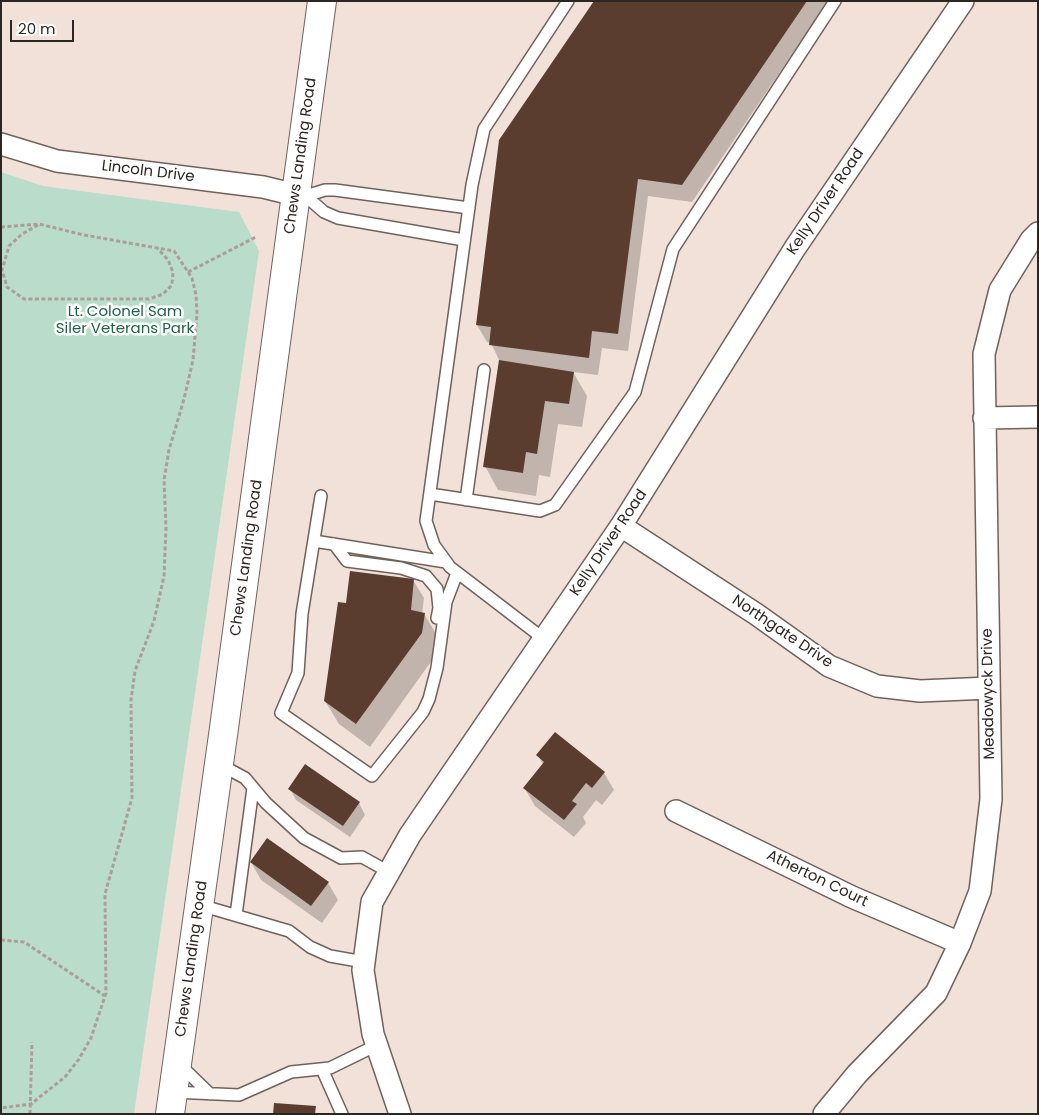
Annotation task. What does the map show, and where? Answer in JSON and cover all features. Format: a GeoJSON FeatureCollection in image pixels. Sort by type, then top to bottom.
{"type":"FeatureCollection","features":[{"type":"Feature","properties":{"kind":"main road","name":"Chews Landing Road"},"geometry":{"type":"LineString","coordinates":[[171,1103],[200,905],[322,1]]}},
{"type":"Feature","properties":{"kind":"street","name":"Kelly Driver Road"},"geometry":{"type":"LineString","coordinates":[[400,1114],[373,1034],[364,979],[364,962],[372,902],[410,835],[621,526],[794,248],[963,1]]}},
{"type":"Feature","properties":{"kind":"street","name":"Lincoln Drive"},"geometry":{"type":"LineString","coordinates":[[1,144],[58,161],[262,186],[296,195]]}},
{"type":"Feature","properties":{"kind":"street","name":"Meadowyck Drive"},"geometry":{"type":"LineString","coordinates":[[824,1114],[857,1074],[936,993],[960,943],[980,891],[991,800],[984,354],[1000,290],[1031,240],[1038,233]]}},
{"type":"Feature","properties":{"kind":"street"},"geometry":{"type":"LineString","coordinates":[[984,418],[1038,417]]}},
{"type":"Feature","properties":{"kind":"street","name":"Northgate Drive"},"geometry":{"type":"LineString","coordinates":[[621,526],[756,614],[829,666],[877,686],[920,691],[989,688]]}},
{"type":"Feature","properties":{"kind":"street","name":"Atherton Court"},"geometry":{"type":"LineString","coordinates":[[676,811],[852,897],[960,943]]}},
{"type":"Feature","properties":{"kind":"lane"},"geometry":{"type":"LineString","coordinates":[[544,639],[446,562],[434,545],[426,521],[468,208],[484,129],[568,1]]}},
{"type":"Feature","properties":{"kind":"lane"},"geometry":{"type":"LineString","coordinates":[[430,494],[540,512],[555,505],[635,392],[673,249],[835,1]]}},
{"type":"Feature","properties":{"kind":"lane"},"geometry":{"type":"LineString","coordinates":[[296,195],[309,195],[324,190],[335,190],[468,208]]}},
{"type":"Feature","properties":{"kind":"lane"},"geometry":{"type":"LineString","coordinates":[[296,195],[308,198],[324,212],[338,218],[464,240]]}},
{"type":"Feature","properties":{"kind":"lane"},"geometry":{"type":"LineString","coordinates":[[466,500],[484,370]]}},
{"type":"Feature","properties":{"kind":"lane"},"geometry":{"type":"LineString","coordinates":[[321,496],[302,614],[298,673],[281,713],[372,776],[423,712],[429,699],[437,668],[446,602],[457,572]]}},
{"type":"Feature","properties":{"kind":"lane"},"geometry":{"type":"LineString","coordinates":[[314,541],[446,562]]}},
{"type":"Feature","properties":{"kind":"lane"},"geometry":{"type":"LineString","coordinates":[[334,544],[347,560],[401,568],[426,576],[436,589],[439,608],[429,699]]}},
{"type":"Feature","properties":{"kind":"lane"},"geometry":{"type":"LineString","coordinates":[[219,764],[244,778],[266,803],[304,838],[342,858],[362,857],[389,872]]}},
{"type":"Feature","properties":{"kind":"lane"},"geometry":{"type":"LineString","coordinates":[[236,915],[253,788]]}},
{"type":"Feature","properties":{"kind":"lane"},"geometry":{"type":"LineString","coordinates":[[200,905],[289,931],[310,947],[330,956],[364,962]]}},
{"type":"Feature","properties":{"kind":"lane"},"geometry":{"type":"LineString","coordinates":[[171,1103],[210,1094],[239,1095],[291,1072],[330,1068],[377,1045]]}},
{"type":"Feature","properties":{"kind":"lane"},"geometry":{"type":"LineString","coordinates":[[177,1062],[210,1094]]}},
{"type":"Feature","properties":{"kind":"lane"},"geometry":{"type":"LineString","coordinates":[[322,1069],[342,1114]]}},
{"type":"Feature","properties":{"kind":"path"},"geometry":{"type":"LineString","coordinates":[[1,228],[39,224],[84,235],[174,251],[192,278],[196,295],[197,314],[193,360],[169,450],[164,480],[166,528],[164,576],[154,621],[135,671],[131,700],[132,798],[105,894],[107,944],[105,996],[91,1038],[79,1059],[65,1077],[31,1104],[1,1108]]}},
{"type":"Feature","properties":{"kind":"path"},"geometry":{"type":"LineString","coordinates":[[39,224],[22,234],[9,246],[2,270],[7,287],[24,299],[149,299],[163,294],[172,286],[173,272],[168,260],[157,248]]}},
{"type":"Feature","properties":{"kind":"path"},"geometry":{"type":"LineString","coordinates":[[188,272],[256,237]]}},
{"type":"Feature","properties":{"kind":"path"},"geometry":{"type":"LineString","coordinates":[[1,940],[24,942],[105,996]]}},
{"type":"Feature","properties":{"kind":"path"},"geometry":{"type":"LineString","coordinates":[[30,1114],[32,1042]]}},
{"type":"Feature","properties":{"kind":"green space","name":"Lt. Colonel Sam Siler Veterans Park"},"geometry":{"type":"Polygon","coordinates":[[[1,172],[43,186],[239,212],[259,251],[134,1114],[1,1114],[1,172]]]}},
{"type":"Feature","properties":{"kind":"building"},"geometry":{"type":"Polygon","coordinates":[[[594,1],[807,1],[682,185],[638,179],[618,334],[592,331],[589,358],[489,345],[491,327],[476,325],[499,140],[594,1]]]}},
{"type":"Feature","properties":{"kind":"building"},"geometry":{"type":"Polygon","coordinates":[[[499,360],[574,372],[569,404],[545,401],[537,454],[526,452],[523,473],[483,467],[499,360]]]}},
{"type":"Feature","properties":{"kind":"building"},"geometry":{"type":"Polygon","coordinates":[[[350,571],[414,579],[411,610],[425,613],[422,633],[356,724],[324,701],[338,602],[346,603],[350,571]]]}},
{"type":"Feature","properties":{"kind":"building"},"geometry":{"type":"Polygon","coordinates":[[[555,732],[605,772],[592,788],[586,783],[572,801],[577,804],[564,820],[523,788],[544,762],[536,755],[555,732]]]}},
{"type":"Feature","properties":{"kind":"building"},"geometry":{"type":"Polygon","coordinates":[[[305,764],[360,802],[343,826],[288,789],[305,764]]]}},
{"type":"Feature","properties":{"kind":"building"},"geometry":{"type":"Polygon","coordinates":[[[267,838],[329,882],[311,906],[250,862],[267,838]]]}},
{"type":"Feature","properties":{"kind":"building"},"geometry":{"type":"Polygon","coordinates":[[[274,1103],[316,1106],[315,1114],[273,1114],[274,1103]]]}}]}
